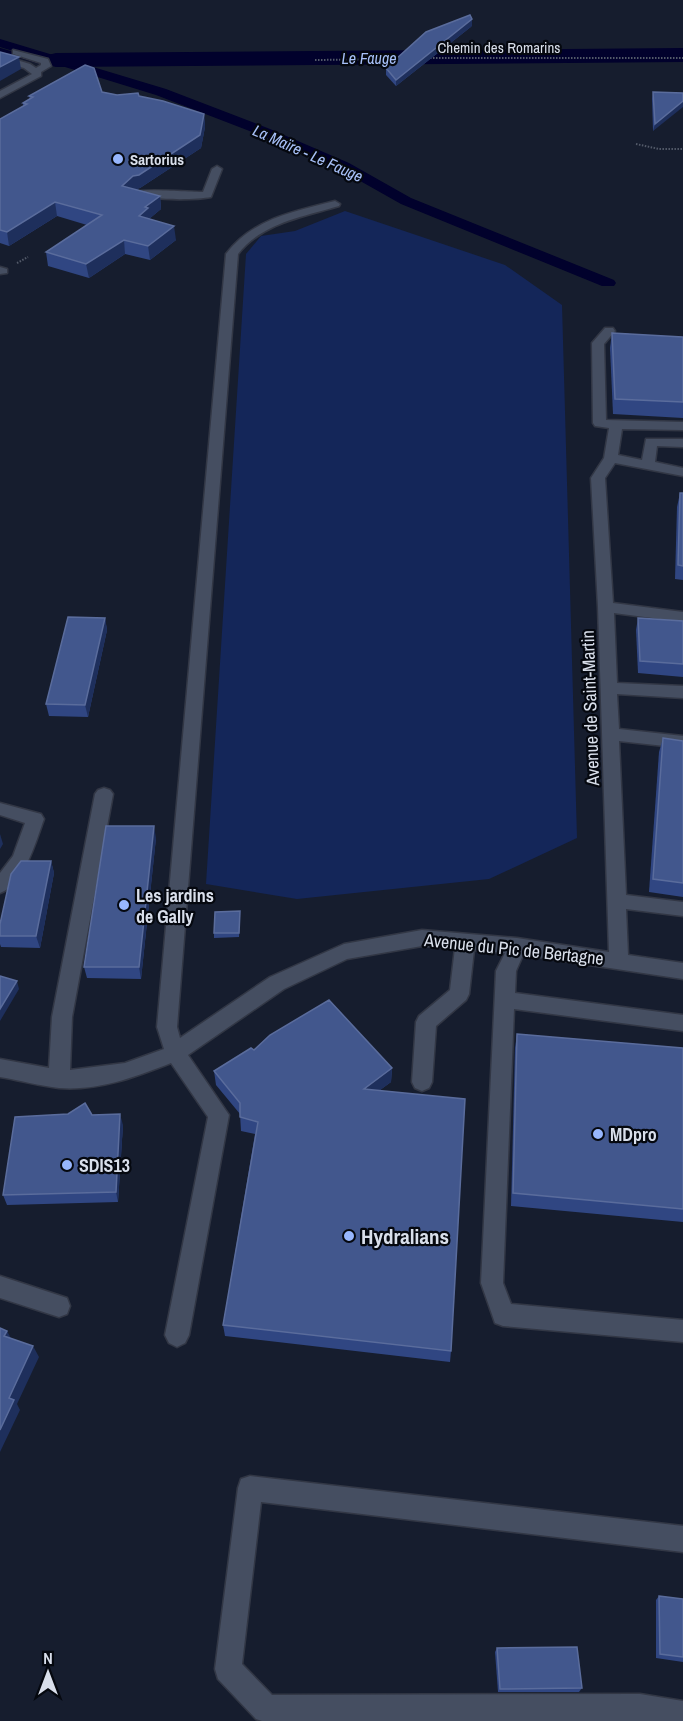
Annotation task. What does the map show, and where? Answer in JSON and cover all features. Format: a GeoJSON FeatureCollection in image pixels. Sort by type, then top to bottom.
{"type":"FeatureCollection","features":[{"type":"Feature","properties":{"kind":"street"},"geometry":{"type":"LineString","coordinates":[[11,50],[45,61],[46,66],[39,70]]}},
{"type":"Feature","properties":{"kind":"street"},"geometry":{"type":"LineString","coordinates":[[0,58],[27,66],[38,74],[0,95]]}},
{"type":"Feature","properties":{"kind":"street"},"geometry":{"type":"LineString","coordinates":[[140,192],[161,195],[207,195],[217,169]]}},
{"type":"Feature","properties":{"kind":"street"},"geometry":{"type":"LineString","coordinates":[[177,1335],[219,1115],[175,1053],[167,1027],[232,254],[240,241],[262,226],[335,204]]}},
{"type":"Feature","properties":{"kind":"street"},"geometry":{"type":"LineString","coordinates":[[609,331],[598,344],[600,423],[683,426]]}},
{"type":"Feature","properties":{"kind":"street","name":"Avenue de Saint-Martin"},"geometry":{"type":"LineString","coordinates":[[616,425],[611,458],[598,478],[606,607],[609,734],[619,902],[620,961]]}},
{"type":"Feature","properties":{"kind":"street"},"geometry":{"type":"LineString","coordinates":[[648,465],[651,442],[683,443]]}},
{"type":"Feature","properties":{"kind":"street"},"geometry":{"type":"LineString","coordinates":[[611,458],[683,472]]}},
{"type":"Feature","properties":{"kind":"street"},"geometry":{"type":"LineString","coordinates":[[606,607],[683,617]]}},
{"type":"Feature","properties":{"kind":"street"},"geometry":{"type":"LineString","coordinates":[[608,688],[683,692]]}},
{"type":"Feature","properties":{"kind":"street"},"geometry":{"type":"LineString","coordinates":[[609,734],[683,742]]}},
{"type":"Feature","properties":{"kind":"street"},"geometry":{"type":"LineString","coordinates":[[59,1079],[62,1017],[104,794]]}},
{"type":"Feature","properties":{"kind":"street"},"geometry":{"type":"LineString","coordinates":[[0,809],[35,819],[21,859],[0,886]]}},
{"type":"Feature","properties":{"kind":"street"},"geometry":{"type":"LineString","coordinates":[[619,902],[683,909]]}},
{"type":"Feature","properties":{"kind":"street","name":"Avenue du Pic de Bertagne"},"geometry":{"type":"LineString","coordinates":[[0,1068],[59,1079],[90,1078],[126,1072],[175,1053],[278,983],[344,952],[422,938],[517,946],[683,971]]}},
{"type":"Feature","properties":{"kind":"street"},"geometry":{"type":"LineString","coordinates":[[422,1082],[426,1022],[459,994],[465,942]]}},
{"type":"Feature","properties":{"kind":"street"},"geometry":{"type":"LineString","coordinates":[[517,946],[506,971],[492,1283],[503,1315],[683,1331]]}},
{"type":"Feature","properties":{"kind":"street"},"geometry":{"type":"LineString","coordinates":[[505,1000],[683,1023]]}},
{"type":"Feature","properties":{"kind":"street"},"geometry":{"type":"LineString","coordinates":[[0,1287],[59,1306]]}},
{"type":"Feature","properties":{"kind":"street"},"geometry":{"type":"LineString","coordinates":[[683,1539],[250,1488],[228,1669],[266,1709],[640,1708],[683,1715]]}},
{"type":"Feature","properties":{"kind":"path"},"geometry":{"type":"LineString","coordinates":[[315,60],[408,58]]}},
{"type":"Feature","properties":{"kind":"path","name":"Chemin des Romarins"},"geometry":{"type":"LineString","coordinates":[[420,58],[683,58]]}},
{"type":"Feature","properties":{"kind":"path"},"geometry":{"type":"LineString","coordinates":[[636,144],[659,149],[683,149]]}},
{"type":"Feature","properties":{"kind":"shaded area"},"geometry":{"type":"Polygon","coordinates":[[[345,211],[505,265],[562,305],[577,838],[489,879],[297,899],[206,884],[246,254],[261,236],[295,231],[345,211]]]}},
{"type":"Feature","properties":{"kind":"building"},"geometry":{"type":"Polygon","coordinates":[[[470,15],[472,19],[396,80],[386,68],[426,32],[470,15]]]}},
{"type":"Feature","properties":{"kind":"building"},"geometry":{"type":"Polygon","coordinates":[[[0,52],[19,57],[0,67],[0,52]]]}},
{"type":"Feature","properties":{"kind":"building"},"geometry":{"type":"Polygon","coordinates":[[[85,65],[94,68],[102,92],[117,95],[138,93],[139,96],[204,114],[200,135],[139,175],[133,176],[122,186],[160,196],[145,207],[148,208],[139,216],[174,226],[148,246],[124,240],[86,264],[46,252],[102,215],[55,202],[7,232],[0,230],[0,119],[27,104],[23,103],[33,97],[29,96],[85,65]]]}},
{"type":"Feature","properties":{"kind":"building"},"geometry":{"type":"Polygon","coordinates":[[[653,92],[683,93],[683,101],[655,124],[653,92]]]}},
{"type":"Feature","properties":{"kind":"building"},"geometry":{"type":"Polygon","coordinates":[[[612,333],[683,337],[683,402],[615,399],[612,333]]]}},
{"type":"Feature","properties":{"kind":"building"},"geometry":{"type":"Polygon","coordinates":[[[680,493],[683,493],[683,566],[678,565],[680,493]]]}},
{"type":"Feature","properties":{"kind":"building"},"geometry":{"type":"Polygon","coordinates":[[[68,617],[105,618],[85,705],[46,704],[68,617]]]}},
{"type":"Feature","properties":{"kind":"building"},"geometry":{"type":"Polygon","coordinates":[[[638,618],[683,621],[683,664],[640,661],[638,618]]]}},
{"type":"Feature","properties":{"kind":"building"},"geometry":{"type":"Polygon","coordinates":[[[663,738],[683,741],[683,883],[653,879],[663,738]]]}},
{"type":"Feature","properties":{"kind":"building","name":"Les jardins de Gally"},"geometry":{"type":"Polygon","coordinates":[[[106,826],[154,826],[139,967],[84,967],[106,826]]]}},
{"type":"Feature","properties":{"kind":"building"},"geometry":{"type":"Polygon","coordinates":[[[21,861],[51,861],[36,936],[0,936],[0,924],[11,874],[21,861]]]}},
{"type":"Feature","properties":{"kind":"building"},"geometry":{"type":"Polygon","coordinates":[[[240,911],[239,933],[214,933],[215,912],[240,911]]]}},
{"type":"Feature","properties":{"kind":"building"},"geometry":{"type":"Polygon","coordinates":[[[0,976],[17,981],[0,1009],[0,976]]]}},
{"type":"Feature","properties":{"kind":"building","name":"Hydralians"},"geometry":{"type":"Polygon","coordinates":[[[329,1000],[392,1068],[364,1089],[465,1099],[451,1351],[223,1325],[258,1122],[240,1117],[240,1103],[214,1071],[251,1048],[254,1050],[270,1035],[329,1000]]]}},
{"type":"Feature","properties":{"kind":"building","name":"MDpro"},"geometry":{"type":"Polygon","coordinates":[[[517,1034],[683,1048],[683,1209],[513,1193],[517,1034]]]}},
{"type":"Feature","properties":{"kind":"building","name":"SDIS13"},"geometry":{"type":"Polygon","coordinates":[[[85,1103],[92,1115],[120,1114],[116,1192],[3,1195],[15,1117],[68,1114],[85,1103]]]}},
{"type":"Feature","properties":{"kind":"building"},"geometry":{"type":"Polygon","coordinates":[[[0,1328],[7,1331],[4,1336],[33,1346],[9,1398],[14,1400],[0,1430],[0,1328]]]}},
{"type":"Feature","properties":{"kind":"building"},"geometry":{"type":"Polygon","coordinates":[[[659,1596],[683,1599],[683,1657],[660,1654],[659,1596]]]}},
{"type":"Feature","properties":{"kind":"building"},"geometry":{"type":"Polygon","coordinates":[[[577,1647],[582,1688],[500,1689],[497,1648],[577,1647]]]}},
{"type":"Feature","properties":{"kind":"waterway","name":"La Maïre - Le Fauge"},"geometry":{"type":"LineString","coordinates":[[0,43],[161,92],[265,132],[344,166],[406,201],[608,283]]}},
{"type":"Feature","properties":{"kind":"waterway"},"geometry":{"type":"LineString","coordinates":[[0,50],[46,64],[56,60]]}},
{"type":"Feature","properties":{"kind":"waterway","name":"Le Fauge"},"geometry":{"type":"LineString","coordinates":[[56,60],[683,55]]}},
{"type":"Feature","properties":{"kind":"place","name":"Sartorius"},"geometry":{"type":"Point","coordinates":[118,159]}},
{"type":"Feature","properties":{"kind":"place","name":"Les jardins de Gally"},"geometry":{"type":"Point","coordinates":[124,905]}},
{"type":"Feature","properties":{"kind":"place","name":"MDpro"},"geometry":{"type":"Point","coordinates":[598,1134]}},
{"type":"Feature","properties":{"kind":"place","name":"SDIS13"},"geometry":{"type":"Point","coordinates":[67,1165]}},
{"type":"Feature","properties":{"kind":"place","name":"Hydralians"},"geometry":{"type":"Point","coordinates":[349,1236]}}]}
